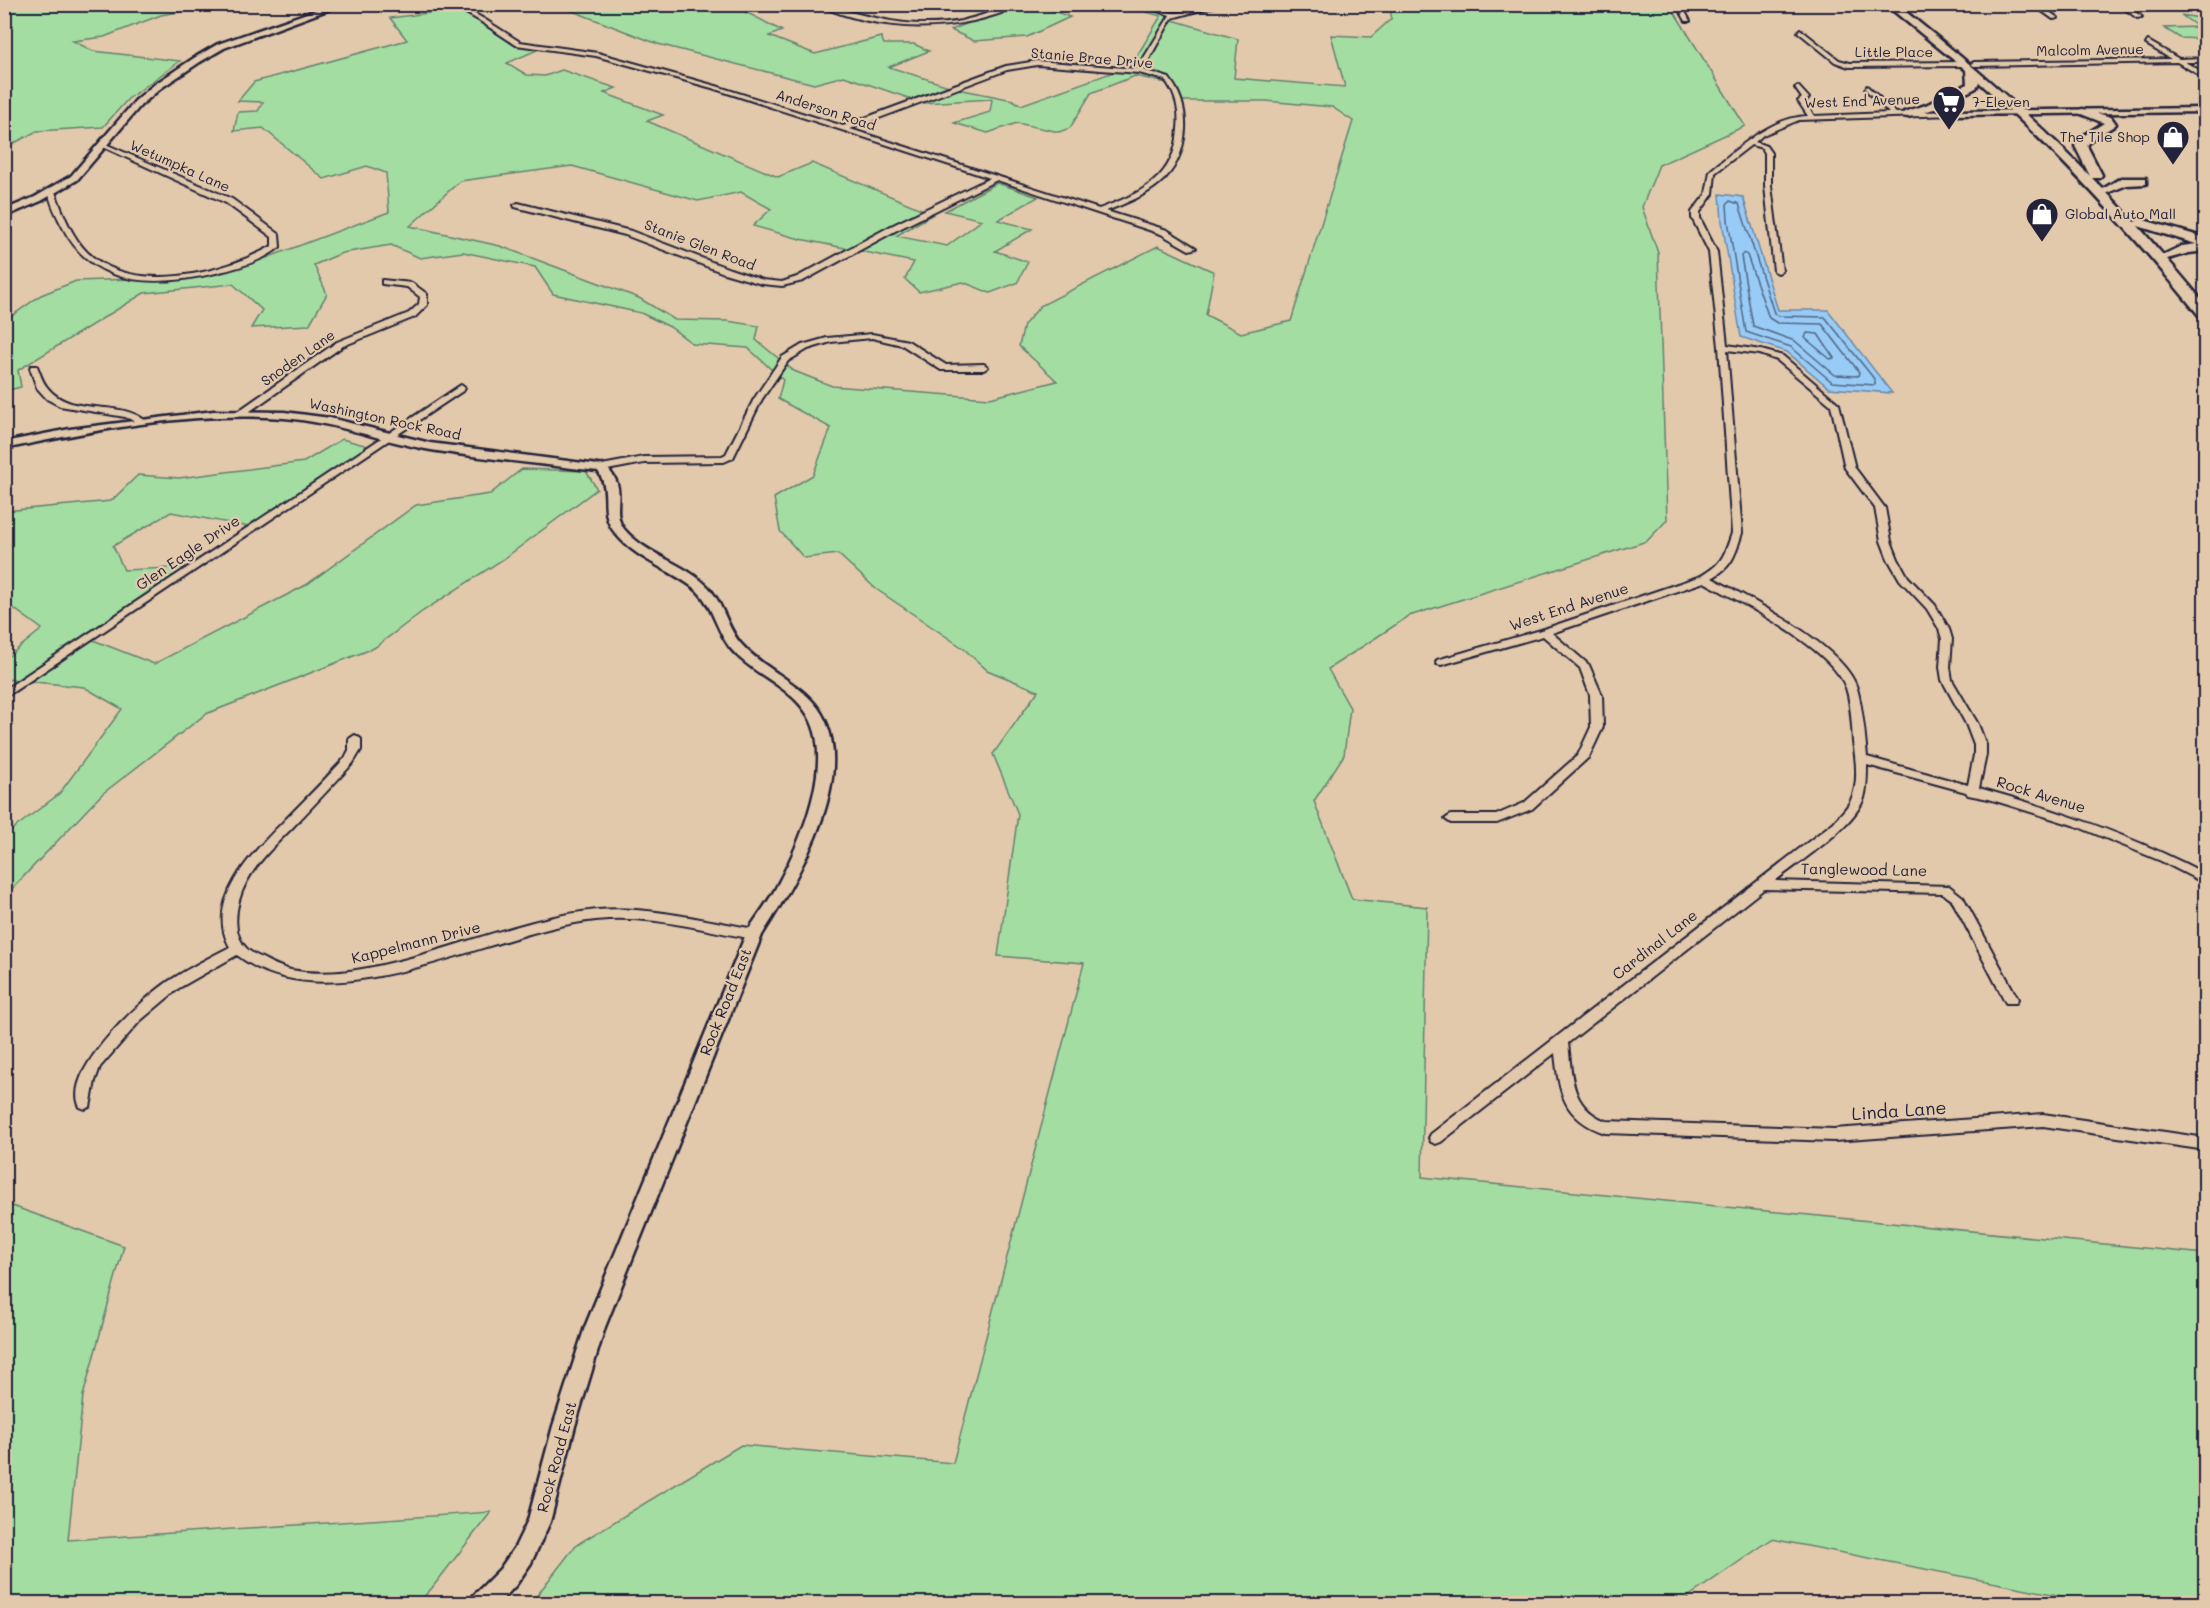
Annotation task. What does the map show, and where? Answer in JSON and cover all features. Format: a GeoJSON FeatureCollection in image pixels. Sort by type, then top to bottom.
{"type":"FeatureCollection","features":[{"type":"Feature","properties":{"kind":"highway"},"geometry":{"type":"LineString","coordinates":[[1889,4],[1970,66],[1974,80],[1972,86],[1943,101],[1908,114]]}},
{"type":"Feature","properties":{"kind":"highway"},"geometry":{"type":"LineString","coordinates":[[1898,4],[2097,176],[2205,299]]}},
{"type":"Feature","properties":{"kind":"highway"},"geometry":{"type":"LineString","coordinates":[[1943,101],[1946,107],[1954,113]]}},
{"type":"Feature","properties":{"kind":"highway"},"geometry":{"type":"LineString","coordinates":[[2023,112],[2110,202],[2205,315]]}},
{"type":"Feature","properties":{"kind":"highway"},"geometry":{"type":"LineString","coordinates":[[2082,112],[2107,119],[2110,124],[2084,141],[2082,146],[2083,153],[2097,176]]}},
{"type":"Feature","properties":{"kind":"highway"},"geometry":{"type":"LineString","coordinates":[[2107,119],[2112,113],[2118,112]]}},
{"type":"Feature","properties":{"kind":"highway"},"geometry":{"type":"LineString","coordinates":[[2109,190],[2125,182],[2142,181]]}},
{"type":"Feature","properties":{"kind":"highway"},"geometry":{"type":"LineString","coordinates":[[2140,223],[2203,244]]}},
{"type":"Feature","properties":{"kind":"highway"},"geometry":{"type":"LineString","coordinates":[[2169,256],[2203,244]]}},
{"type":"Feature","properties":{"kind":"street"},"geometry":{"type":"LineString","coordinates":[[4,214],[51,192],[74,178],[145,97],[213,50],[341,4]]}},
{"type":"Feature","properties":{"kind":"street","name":"Anderson Road"},"geometry":{"type":"LineString","coordinates":[[452,4],[482,20],[518,44],[609,57],[714,87],[1164,232],[1192,248]]}},
{"type":"Feature","properties":{"kind":"street"},"geometry":{"type":"LineString","coordinates":[[817,4],[877,22],[930,24],[960,22],[1021,4]]}},
{"type":"Feature","properties":{"kind":"street"},"geometry":{"type":"LineString","coordinates":[[1139,4],[1174,15],[1221,4]]}},
{"type":"Feature","properties":{"kind":"street"},"geometry":{"type":"LineString","coordinates":[[1678,4],[1688,20]]}},
{"type":"Feature","properties":{"kind":"street"},"geometry":{"type":"LineString","coordinates":[[2034,4],[2055,18]]}},
{"type":"Feature","properties":{"kind":"street"},"geometry":{"type":"LineString","coordinates":[[2120,4],[2139,16]]}},
{"type":"Feature","properties":{"kind":"street"},"geometry":{"type":"LineString","coordinates":[[1139,71],[1165,25],[1174,15]]}},
{"type":"Feature","properties":{"kind":"street","name":"Little Place"},"geometry":{"type":"LineString","coordinates":[[1800,32],[1837,61],[1849,64],[1970,66]]}},
{"type":"Feature","properties":{"kind":"street"},"geometry":{"type":"LineString","coordinates":[[2148,43],[2205,77]]}},
{"type":"Feature","properties":{"kind":"street","name":"Malcolm Avenue"},"geometry":{"type":"LineString","coordinates":[[1970,66],[2205,60]]}},
{"type":"Feature","properties":{"kind":"street","name":"Stanie Brae Drive"},"geometry":{"type":"LineString","coordinates":[[844,128],[1022,64],[1037,63],[1139,71],[1169,81],[1182,109],[1182,143],[1172,167],[1155,186],[1133,199],[1099,211]]}},
{"type":"Feature","properties":{"kind":"street"},"geometry":{"type":"LineString","coordinates":[[1798,88],[1806,98],[1801,101],[1811,116]]}},
{"type":"Feature","properties":{"kind":"street"},"geometry":{"type":"LineString","coordinates":[[1867,88],[1894,115]]}},
{"type":"Feature","properties":{"kind":"street","name":"West End Avenue"},"geometry":{"type":"LineString","coordinates":[[1441,662],[1545,632],[1705,578],[1728,561],[1737,533],[1723,347],[1713,252],[1696,218],[1696,212],[1709,194],[1713,172],[1716,168],[1750,142],[1798,117],[1811,116],[2204,111]]}},
{"type":"Feature","properties":{"kind":"street"},"geometry":{"type":"LineString","coordinates":[[1750,142],[1764,147],[1768,153],[1768,186],[1778,271]]}},
{"type":"Feature","properties":{"kind":"street","name":"Wetumpka Lane"},"geometry":{"type":"LineString","coordinates":[[51,192],[66,229],[82,251],[108,270],[128,277],[147,279],[211,273],[265,254],[276,247],[276,236],[235,204],[103,145]]}},
{"type":"Feature","properties":{"kind":"street","name":"Stanie Glen Road"},"geometry":{"type":"LineString","coordinates":[[518,205],[628,233],[728,271],[762,282],[782,284],[800,279],[894,228],[996,178]]}},
{"type":"Feature","properties":{"kind":"street","name":"Snoden Lane"},"geometry":{"type":"LineString","coordinates":[[240,414],[340,344],[412,315],[423,305],[424,296],[415,288],[385,282]]}},
{"type":"Feature","properties":{"kind":"street","name":"Washington Rock Road"},"geometry":{"type":"LineString","coordinates":[[4,446],[70,432],[142,421],[240,414],[312,418],[472,453],[506,455],[602,468],[644,460],[724,459],[730,456],[754,407],[785,359],[805,347],[830,340],[872,336],[904,343],[944,368],[984,367]]}},
{"type":"Feature","properties":{"kind":"street"},"geometry":{"type":"LineString","coordinates":[[1723,347],[1761,352],[1780,358],[1836,404],[1850,468],[1880,508],[1886,541],[1893,559],[1905,578],[1931,607],[1944,629],[1947,639],[1945,667],[1947,680],[1972,724],[1980,745],[1972,792]]}},
{"type":"Feature","properties":{"kind":"street"},"geometry":{"type":"LineString","coordinates":[[34,368],[42,390],[62,403],[75,408],[133,415],[142,421]]}},
{"type":"Feature","properties":{"kind":"street","name":"Glen Eagle Drive"},"geometry":{"type":"LineString","coordinates":[[4,695],[460,388]]}},
{"type":"Feature","properties":{"kind":"street","name":"Rock Road East"},"geometry":{"type":"LineString","coordinates":[[481,1604],[508,1577],[523,1555],[539,1522],[564,1426],[595,1327],[754,934],[786,885],[809,827],[824,768],[826,748],[821,726],[811,708],[736,647],[708,593],[700,585],[635,546],[621,533],[612,521],[611,482],[602,468]]}},
{"type":"Feature","properties":{"kind":"street"},"geometry":{"type":"LineString","coordinates":[[1705,578],[1779,621],[1826,655],[1846,677],[1851,687],[1860,759]]}},
{"type":"Feature","properties":{"kind":"street"},"geometry":{"type":"LineString","coordinates":[[1451,819],[1497,819],[1528,806],[1583,757],[1597,727],[1596,695],[1585,667],[1545,632]]}},
{"type":"Feature","properties":{"kind":"street"},"geometry":{"type":"LineString","coordinates":[[85,1103],[86,1083],[98,1056],[144,1007],[174,982],[237,949],[231,932],[230,915],[232,900],[239,883],[259,856],[349,760],[355,750],[355,739]]}},
{"type":"Feature","properties":{"kind":"street","name":"Rock Avenue"},"geometry":{"type":"LineString","coordinates":[[1860,759],[2101,831],[2205,880]]}},
{"type":"Feature","properties":{"kind":"street","name":"Cardinal Lane"},"geometry":{"type":"LineString","coordinates":[[1437,1138],[1838,825],[1855,804],[1859,794],[1860,759]]}},
{"type":"Feature","properties":{"kind":"street","name":"Tanglewood Lane"},"geometry":{"type":"LineString","coordinates":[[1759,885],[1936,887],[1952,892],[2011,999]]}},
{"type":"Feature","properties":{"kind":"street","name":"Kappelmann Drive"},"geometry":{"type":"LineString","coordinates":[[237,949],[265,966],[284,973],[308,978],[333,979],[378,972],[569,920],[595,916],[639,916],[754,934]]}},
{"type":"Feature","properties":{"kind":"street","name":"Linda Lane"},"geometry":{"type":"LineString","coordinates":[[1562,1040],[1569,1099],[1594,1124],[1605,1127],[1834,1135],[2043,1120],[2205,1144]]}},
{"type":"Feature","properties":{"kind":"green space"},"geometry":{"type":"Polygon","coordinates":[[[205,4],[208,7],[161,15],[104,37],[73,41],[93,51],[180,61],[128,99],[103,127],[37,131],[5,148],[5,5],[205,4]]]}},
{"type":"Feature","properties":{"kind":"green space"},"geometry":{"type":"Polygon","coordinates":[[[659,4],[673,7],[726,5],[747,12],[782,31],[769,36],[815,54],[881,37],[884,44],[914,44],[929,51],[889,67],[958,89],[1013,100],[1021,105],[1131,66],[1161,16],[1121,5],[1136,5],[1170,15],[1169,19],[1238,39],[1234,78],[1345,87],[1331,35],[1371,37],[1391,19],[1391,5],[1670,5],[1745,126],[1659,165],[1642,207],[1658,253],[1667,520],[1647,541],[1409,616],[1328,669],[1350,708],[1344,755],[1314,801],[1352,899],[1427,907],[1422,1177],[2205,1254],[2205,1603],[2098,1603],[1772,1539],[1688,1597],[1691,1603],[531,1603],[576,1545],[741,1445],[953,1463],[1084,963],[998,956],[1018,814],[993,754],[1038,691],[987,670],[963,648],[876,589],[838,554],[804,558],[780,531],[774,498],[813,475],[831,428],[778,399],[783,380],[748,348],[693,344],[670,327],[641,313],[553,294],[535,267],[463,252],[420,258],[391,245],[342,253],[314,265],[327,294],[309,325],[251,328],[262,310],[233,284],[144,293],[18,370],[21,387],[5,391],[5,321],[41,295],[76,281],[160,278],[245,266],[389,212],[386,173],[367,166],[324,179],[263,128],[234,131],[238,112],[258,111],[263,102],[238,101],[254,82],[407,40],[390,18],[428,13],[451,5],[473,5],[461,8],[510,40],[544,47],[507,63],[527,75],[545,76],[562,70],[616,88],[604,93],[663,115],[647,121],[778,177],[812,163],[933,214],[896,236],[947,246],[982,220],[945,211],[997,183],[1038,197],[998,220],[1032,229],[995,251],[1028,262],[1017,283],[990,293],[963,282],[919,292],[905,279],[914,262],[800,239],[753,226],[771,209],[741,192],[698,201],[572,166],[460,181],[410,226],[500,246],[639,298],[675,320],[727,321],[759,326],[756,340],[794,371],[832,386],[990,398],[1057,381],[1019,346],[1024,325],[1040,306],[1158,246],[1214,272],[1206,315],[1241,333],[1291,321],[1353,121],[1332,107],[1266,101],[1183,101],[1171,84],[1135,76],[1091,93],[1070,128],[1059,132],[1017,123],[988,133],[954,123],[990,112],[992,99],[923,103],[844,76],[814,84],[658,44],[557,5],[659,4]]]}},
{"type":"Feature","properties":{"kind":"green space"},"geometry":{"type":"Polygon","coordinates":[[[985,5],[1037,5],[1070,17],[1027,37],[974,41],[951,30],[1006,8],[985,5]]]}},
{"type":"Feature","properties":{"kind":"green space"},"geometry":{"type":"Polygon","coordinates":[[[2181,15],[2205,19],[2205,39],[2180,38],[2164,28],[2198,27],[2181,15]]]}},
{"type":"Feature","properties":{"kind":"green space"},"geometry":{"type":"Polygon","coordinates":[[[342,439],[372,447],[250,527],[171,512],[113,546],[124,570],[192,567],[88,638],[154,664],[306,585],[416,505],[490,494],[522,469],[586,471],[597,489],[505,558],[423,611],[374,648],[206,714],[102,794],[5,896],[5,835],[59,794],[122,709],[84,687],[5,679],[5,659],[42,629],[13,608],[5,608],[5,511],[111,501],[138,475],[179,478],[304,462],[342,439]]]}},
{"type":"Feature","properties":{"kind":"green space"},"geometry":{"type":"Polygon","coordinates":[[[4,1203],[124,1246],[83,1396],[68,1540],[491,1512],[418,1603],[5,1603],[4,1203]]]}},
{"type":"Feature","properties":{"kind":"water"},"geometry":{"type":"Polygon","coordinates":[[[1720,194],[1743,197],[1778,310],[1828,310],[1892,393],[1829,388],[1787,352],[1741,337],[1722,221],[1720,194]]]}},
{"type":"Feature","properties":{"kind":"place","name":"7-Eleven"},"geometry":{"type":"Point","coordinates":[1949,131]}},
{"type":"Feature","properties":{"kind":"place","name":"The Tile Shop"},"geometry":{"type":"Point","coordinates":[2173,166]}},
{"type":"Feature","properties":{"kind":"place","name":"Global Auto Mall"},"geometry":{"type":"Point","coordinates":[2042,243]}}]}
